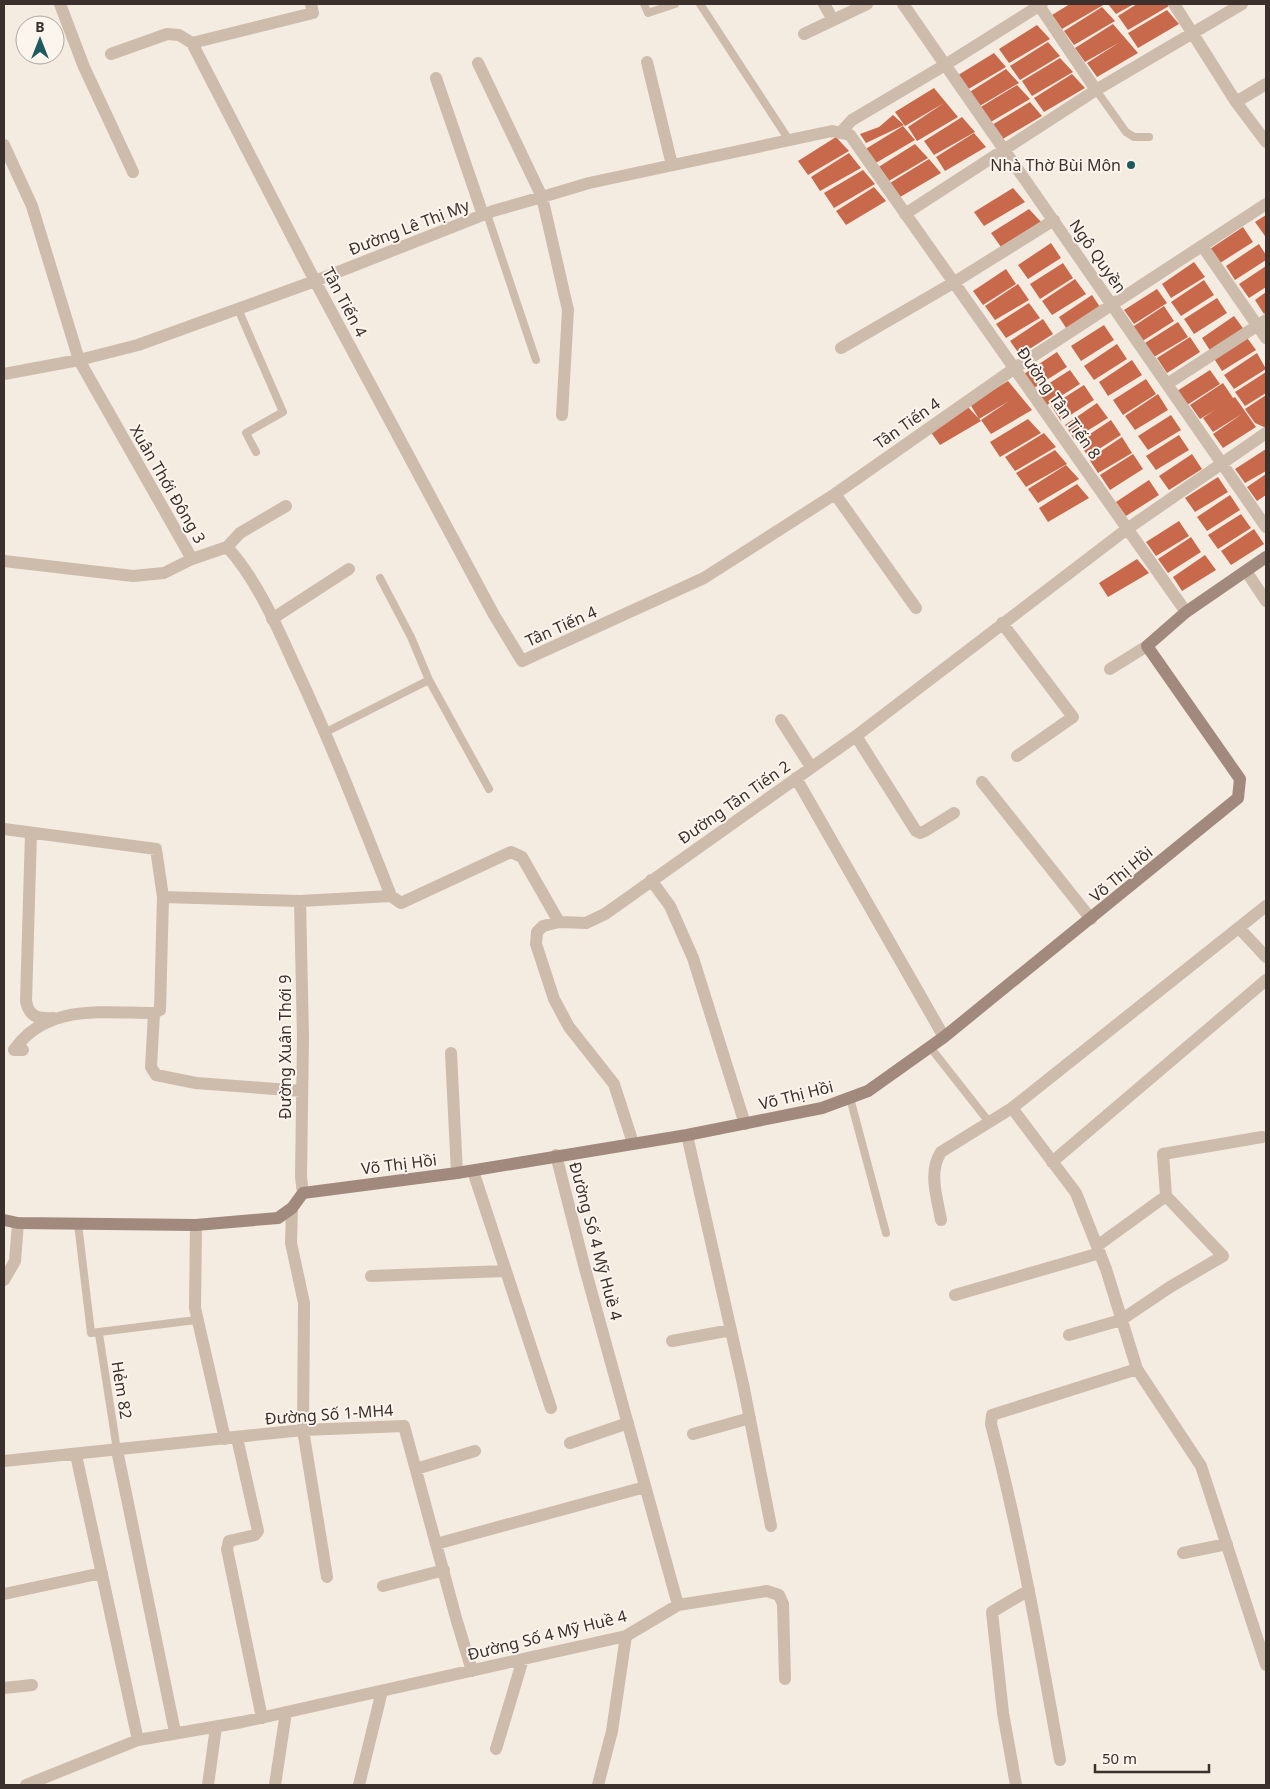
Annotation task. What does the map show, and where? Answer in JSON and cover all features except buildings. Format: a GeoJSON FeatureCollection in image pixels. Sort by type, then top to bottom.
{"type":"FeatureCollection","features":[{"type":"Feature","properties":{"kind":"street"},"geometry":{"type":"LineString","coordinates":[[60,4],[84,67],[133,172]]}},
{"type":"Feature","properties":{"kind":"street"},"geometry":{"type":"LineString","coordinates":[[111,54],[166,34],[179,36],[192,43],[313,13],[311,4]]}},
{"type":"Feature","properties":{"kind":"street"},"geometry":{"type":"LineString","coordinates":[[824,4],[833,20]]}},
{"type":"Feature","properties":{"kind":"street"},"geometry":{"type":"LineString","coordinates":[[804,34],[867,4]]}},
{"type":"Feature","properties":{"kind":"street","name":"Ngô Quyền"},"geometry":{"type":"LineString","coordinates":[[903,4],[1266,528]]}},
{"type":"Feature","properties":{"kind":"street"},"geometry":{"type":"LineString","coordinates":[[836,132],[852,120],[945,65],[1040,4],[1096,90]]}},
{"type":"Feature","properties":{"kind":"street"},"geometry":{"type":"LineString","coordinates":[[1174,4],[1195,33],[1236,102],[1266,142]]}},
{"type":"Feature","properties":{"kind":"street"},"geometry":{"type":"LineString","coordinates":[[905,214],[1096,90],[1242,4]]}},
{"type":"Feature","properties":{"kind":"street","name":"Tân Tiến 4"},"geometry":{"type":"LineString","coordinates":[[192,43],[315,281],[494,615],[522,661],[704,578],[835,494],[1015,368],[1203,247],[1266,204]]}},
{"type":"Feature","properties":{"kind":"street"},"geometry":{"type":"LineString","coordinates":[[647,62],[672,165]]}},
{"type":"Feature","properties":{"kind":"street"},"geometry":{"type":"LineString","coordinates":[[478,63],[542,197],[568,310],[562,414]]}},
{"type":"Feature","properties":{"kind":"street"},"geometry":{"type":"LineString","coordinates":[[436,78],[485,214]]}},
{"type":"Feature","properties":{"kind":"street"},"geometry":{"type":"LineString","coordinates":[[1236,102],[1266,84]]}},
{"type":"Feature","properties":{"kind":"street","name":"Đường Lê Thị My"},"geometry":{"type":"LineString","coordinates":[[4,374],[79,360],[138,345],[315,281],[485,214],[589,183],[789,140],[836,132]]}},
{"type":"Feature","properties":{"kind":"street","name":"Đường Tân Tiến 8"},"geometry":{"type":"LineString","coordinates":[[836,132],[850,135],[1186,612]]}},
{"type":"Feature","properties":{"kind":"street","name":"Xuân Thới Đông 3"},"geometry":{"type":"LineString","coordinates":[[4,145],[32,206],[79,360],[192,559],[227,547],[243,568],[272,618],[326,732],[391,896]]}},
{"type":"Feature","properties":{"kind":"street"},"geometry":{"type":"LineString","coordinates":[[841,348],[953,283],[1054,220]]}},
{"type":"Feature","properties":{"kind":"street"},"geometry":{"type":"LineString","coordinates":[[1203,247],[1262,323],[1266,338]]}},
{"type":"Feature","properties":{"kind":"street"},"geometry":{"type":"LineString","coordinates":[[1167,384],[1262,323]]}},
{"type":"Feature","properties":{"kind":"street","name":"Đường Tân Tiến 2"},"geometry":{"type":"LineString","coordinates":[[633,1143],[614,1084],[569,1027],[554,999],[536,944],[537,932],[543,926],[559,922],[586,923],[605,914],[856,736],[1127,529],[1266,433]]}},
{"type":"Feature","properties":{"kind":"street"},"geometry":{"type":"LineString","coordinates":[[835,494],[916,608]]}},
{"type":"Feature","properties":{"kind":"street"},"geometry":{"type":"LineString","coordinates":[[227,547],[240,533],[286,506]]}},
{"type":"Feature","properties":{"kind":"street"},"geometry":{"type":"LineString","coordinates":[[1110,669],[1147,646],[1186,612],[1266,557]]}},
{"type":"Feature","properties":{"kind":"street"},"geometry":{"type":"LineString","coordinates":[[4,560],[133,576],[164,573],[176,569],[192,559]]}},
{"type":"Feature","properties":{"kind":"street"},"geometry":{"type":"LineString","coordinates":[[272,618],[349,569]]}},
{"type":"Feature","properties":{"kind":"street"},"geometry":{"type":"LineString","coordinates":[[1246,571],[1266,601]]}},
{"type":"Feature","properties":{"kind":"street"},"geometry":{"type":"LineString","coordinates":[[1002,623],[1073,717],[1017,756]]}},
{"type":"Feature","properties":{"kind":"street","name":"Võ Thị Hồi"},"geometry":{"type":"LineString","coordinates":[[303,1193],[457,1174],[556,1155],[688,1135],[822,1108],[868,1091],[944,1037],[1238,798],[1240,779],[1147,646]]}},
{"type":"Feature","properties":{"kind":"street"},"geometry":{"type":"LineString","coordinates":[[782,720],[811,768]]}},
{"type":"Feature","properties":{"kind":"street"},"geometry":{"type":"LineString","coordinates":[[856,736],[916,831],[920,833],[925,831],[954,813]]}},
{"type":"Feature","properties":{"kind":"street"},"geometry":{"type":"LineString","coordinates":[[796,778],[944,1037]]}},
{"type":"Feature","properties":{"kind":"street"},"geometry":{"type":"LineString","coordinates":[[982,782],[1091,919]]}},
{"type":"Feature","properties":{"kind":"street"},"geometry":{"type":"LineString","coordinates":[[4,829],[156,850],[163,897],[161,1008],[154,1013],[96,1012],[53,1018],[35,1017],[30,1013],[26,1001],[31,833]]}},
{"type":"Feature","properties":{"kind":"street"},"geometry":{"type":"LineString","coordinates":[[163,897],[300,901],[391,896],[401,903],[511,852],[522,856],[559,922]]}},
{"type":"Feature","properties":{"kind":"street"},"geometry":{"type":"LineString","coordinates":[[651,880],[670,906],[693,958],[745,1124]]}},
{"type":"Feature","properties":{"kind":"street","name":"Đường Xuân Thới 9"},"geometry":{"type":"LineString","coordinates":[[300,901],[302,1091],[300,1177],[303,1193]]}},
{"type":"Feature","properties":{"kind":"street"},"geometry":{"type":"LineString","coordinates":[[941,1220],[934,1172],[935,1162],[948,1146],[1012,1108],[1266,906]]}},
{"type":"Feature","properties":{"kind":"street"},"geometry":{"type":"LineString","coordinates":[[1239,928],[1266,957]]}},
{"type":"Feature","properties":{"kind":"street"},"geometry":{"type":"LineString","coordinates":[[1052,1162],[1266,980]]}},
{"type":"Feature","properties":{"kind":"street"},"geometry":{"type":"LineString","coordinates":[[154,1013],[151,1067],[156,1075],[196,1083],[302,1091]]}},
{"type":"Feature","properties":{"kind":"street"},"geometry":{"type":"LineString","coordinates":[[13,1050],[25,1036],[53,1018]]}},
{"type":"Feature","properties":{"kind":"street"},"geometry":{"type":"LineString","coordinates":[[451,1053],[457,1174]]}},
{"type":"Feature","properties":{"kind":"street"},"geometry":{"type":"LineString","coordinates":[[1012,1108],[1076,1193],[1098,1250],[1137,1369],[1201,1466],[1266,1665]]}},
{"type":"Feature","properties":{"kind":"street"},"geometry":{"type":"LineString","coordinates":[[688,1135],[750,1418],[771,1526]]}},
{"type":"Feature","properties":{"kind":"street"},"geometry":{"type":"LineString","coordinates":[[1069,1335],[1121,1320],[1170,1287],[1223,1256],[1166,1196],[1163,1154],[1265,1137]]}},
{"type":"Feature","properties":{"kind":"street","name":"Đường Số 4 Mỹ Huề 4"},"geometry":{"type":"LineString","coordinates":[[26,1785],[138,1740],[262,1718],[626,1636],[678,1605],[556,1155]]}},
{"type":"Feature","properties":{"kind":"street"},"geometry":{"type":"LineString","coordinates":[[473,1171],[551,1408]]}},
{"type":"Feature","properties":{"kind":"street"},"geometry":{"type":"LineString","coordinates":[[4,1220],[78,1224],[196,1225],[278,1218],[292,1208],[303,1193]]}},
{"type":"Feature","properties":{"kind":"street"},"geometry":{"type":"LineString","coordinates":[[954,1296],[1098,1250],[1166,1196]]}},
{"type":"Feature","properties":{"kind":"street"},"geometry":{"type":"LineString","coordinates":[[292,1208],[291,1243],[304,1302],[303,1430],[327,1577]]}},
{"type":"Feature","properties":{"kind":"street"},"geometry":{"type":"LineString","coordinates":[[4,1280],[15,1260],[18,1222]]}},
{"type":"Feature","properties":{"kind":"street"},"geometry":{"type":"LineString","coordinates":[[196,1225],[194,1298],[196,1320],[258,1531],[254,1535],[229,1541],[228,1549],[262,1718]]}},
{"type":"Feature","properties":{"kind":"street"},"geometry":{"type":"LineString","coordinates":[[371,1276],[506,1271]]}},
{"type":"Feature","properties":{"kind":"street"},"geometry":{"type":"LineString","coordinates":[[672,1340],[731,1330]]}},
{"type":"Feature","properties":{"kind":"street"},"geometry":{"type":"LineString","coordinates":[[1060,1760],[1012,1504],[991,1424],[992,1415],[1137,1369]]}},
{"type":"Feature","properties":{"kind":"street"},"geometry":{"type":"LineString","coordinates":[[693,1434],[750,1418]]}},
{"type":"Feature","properties":{"kind":"street"},"geometry":{"type":"LineString","coordinates":[[570,1443],[628,1423]]}},
{"type":"Feature","properties":{"kind":"street","name":"Đường Số 1-MH4"},"geometry":{"type":"LineString","coordinates":[[4,1461],[303,1430],[404,1426],[472,1670]]}},
{"type":"Feature","properties":{"kind":"street"},"geometry":{"type":"LineString","coordinates":[[117,1450],[175,1732]]}},
{"type":"Feature","properties":{"kind":"street"},"geometry":{"type":"LineString","coordinates":[[416,1469],[475,1451]]}},
{"type":"Feature","properties":{"kind":"street"},"geometry":{"type":"LineString","coordinates":[[76,1455],[138,1740]]}},
{"type":"Feature","properties":{"kind":"street"},"geometry":{"type":"LineString","coordinates":[[436,1544],[645,1487]]}},
{"type":"Feature","properties":{"kind":"street"},"geometry":{"type":"LineString","coordinates":[[1183,1553],[1226,1544]]}},
{"type":"Feature","properties":{"kind":"street"},"geometry":{"type":"LineString","coordinates":[[383,1586],[444,1570]]}},
{"type":"Feature","properties":{"kind":"street"},"geometry":{"type":"LineString","coordinates":[[4,1594],[102,1573]]}},
{"type":"Feature","properties":{"kind":"street"},"geometry":{"type":"LineString","coordinates":[[1016,1785],[1004,1713],[992,1612],[1029,1590]]}},
{"type":"Feature","properties":{"kind":"street"},"geometry":{"type":"LineString","coordinates":[[678,1605],[767,1591],[779,1595],[783,1604],[785,1679]]}},
{"type":"Feature","properties":{"kind":"street"},"geometry":{"type":"LineString","coordinates":[[598,1785],[612,1731],[626,1636]]}},
{"type":"Feature","properties":{"kind":"street"},"geometry":{"type":"LineString","coordinates":[[496,1749],[523,1659]]}},
{"type":"Feature","properties":{"kind":"street"},"geometry":{"type":"LineString","coordinates":[[4,1688],[32,1685]]}},
{"type":"Feature","properties":{"kind":"street"},"geometry":{"type":"LineString","coordinates":[[359,1785],[382,1691]]}},
{"type":"Feature","properties":{"kind":"street"},"geometry":{"type":"LineString","coordinates":[[275,1785],[286,1712]]}},
{"type":"Feature","properties":{"kind":"street"},"geometry":{"type":"LineString","coordinates":[[208,1785],[216,1727]]}},
{"type":"Feature","properties":{"kind":"lane"},"geometry":{"type":"LineString","coordinates":[[644,4],[648,13],[676,4]]}},
{"type":"Feature","properties":{"kind":"lane"},"geometry":{"type":"LineString","coordinates":[[700,4],[789,140]]}},
{"type":"Feature","properties":{"kind":"lane"},"geometry":{"type":"LineString","coordinates":[[1096,90],[1126,132],[1134,137],[1149,137]]}},
{"type":"Feature","properties":{"kind":"lane"},"geometry":{"type":"LineString","coordinates":[[485,214],[536,360]]}},
{"type":"Feature","properties":{"kind":"lane"},"geometry":{"type":"LineString","coordinates":[[238,309],[283,412],[246,433],[256,452]]}},
{"type":"Feature","properties":{"kind":"lane"},"geometry":{"type":"LineString","coordinates":[[380,578],[412,637],[429,680],[489,789]]}},
{"type":"Feature","properties":{"kind":"lane"},"geometry":{"type":"LineString","coordinates":[[326,732],[429,680]]}},
{"type":"Feature","properties":{"kind":"lane"},"geometry":{"type":"LineString","coordinates":[[930,1048],[989,1122]]}},
{"type":"Feature","properties":{"kind":"lane"},"geometry":{"type":"LineString","coordinates":[[850,1098],[886,1233]]}},
{"type":"Feature","properties":{"kind":"lane"},"geometry":{"type":"LineString","coordinates":[[78,1224],[91,1334],[196,1320]]}},
{"type":"Feature","properties":{"kind":"lane","name":"Hẻm 82"},"geometry":{"type":"LineString","coordinates":[[99,1334],[117,1450]]}},
{"type":"Feature","properties":{"kind":"place","name":"Nhà Thờ Bùi Môn"},"geometry":{"type":"Point","coordinates":[1131,165]}}]}
